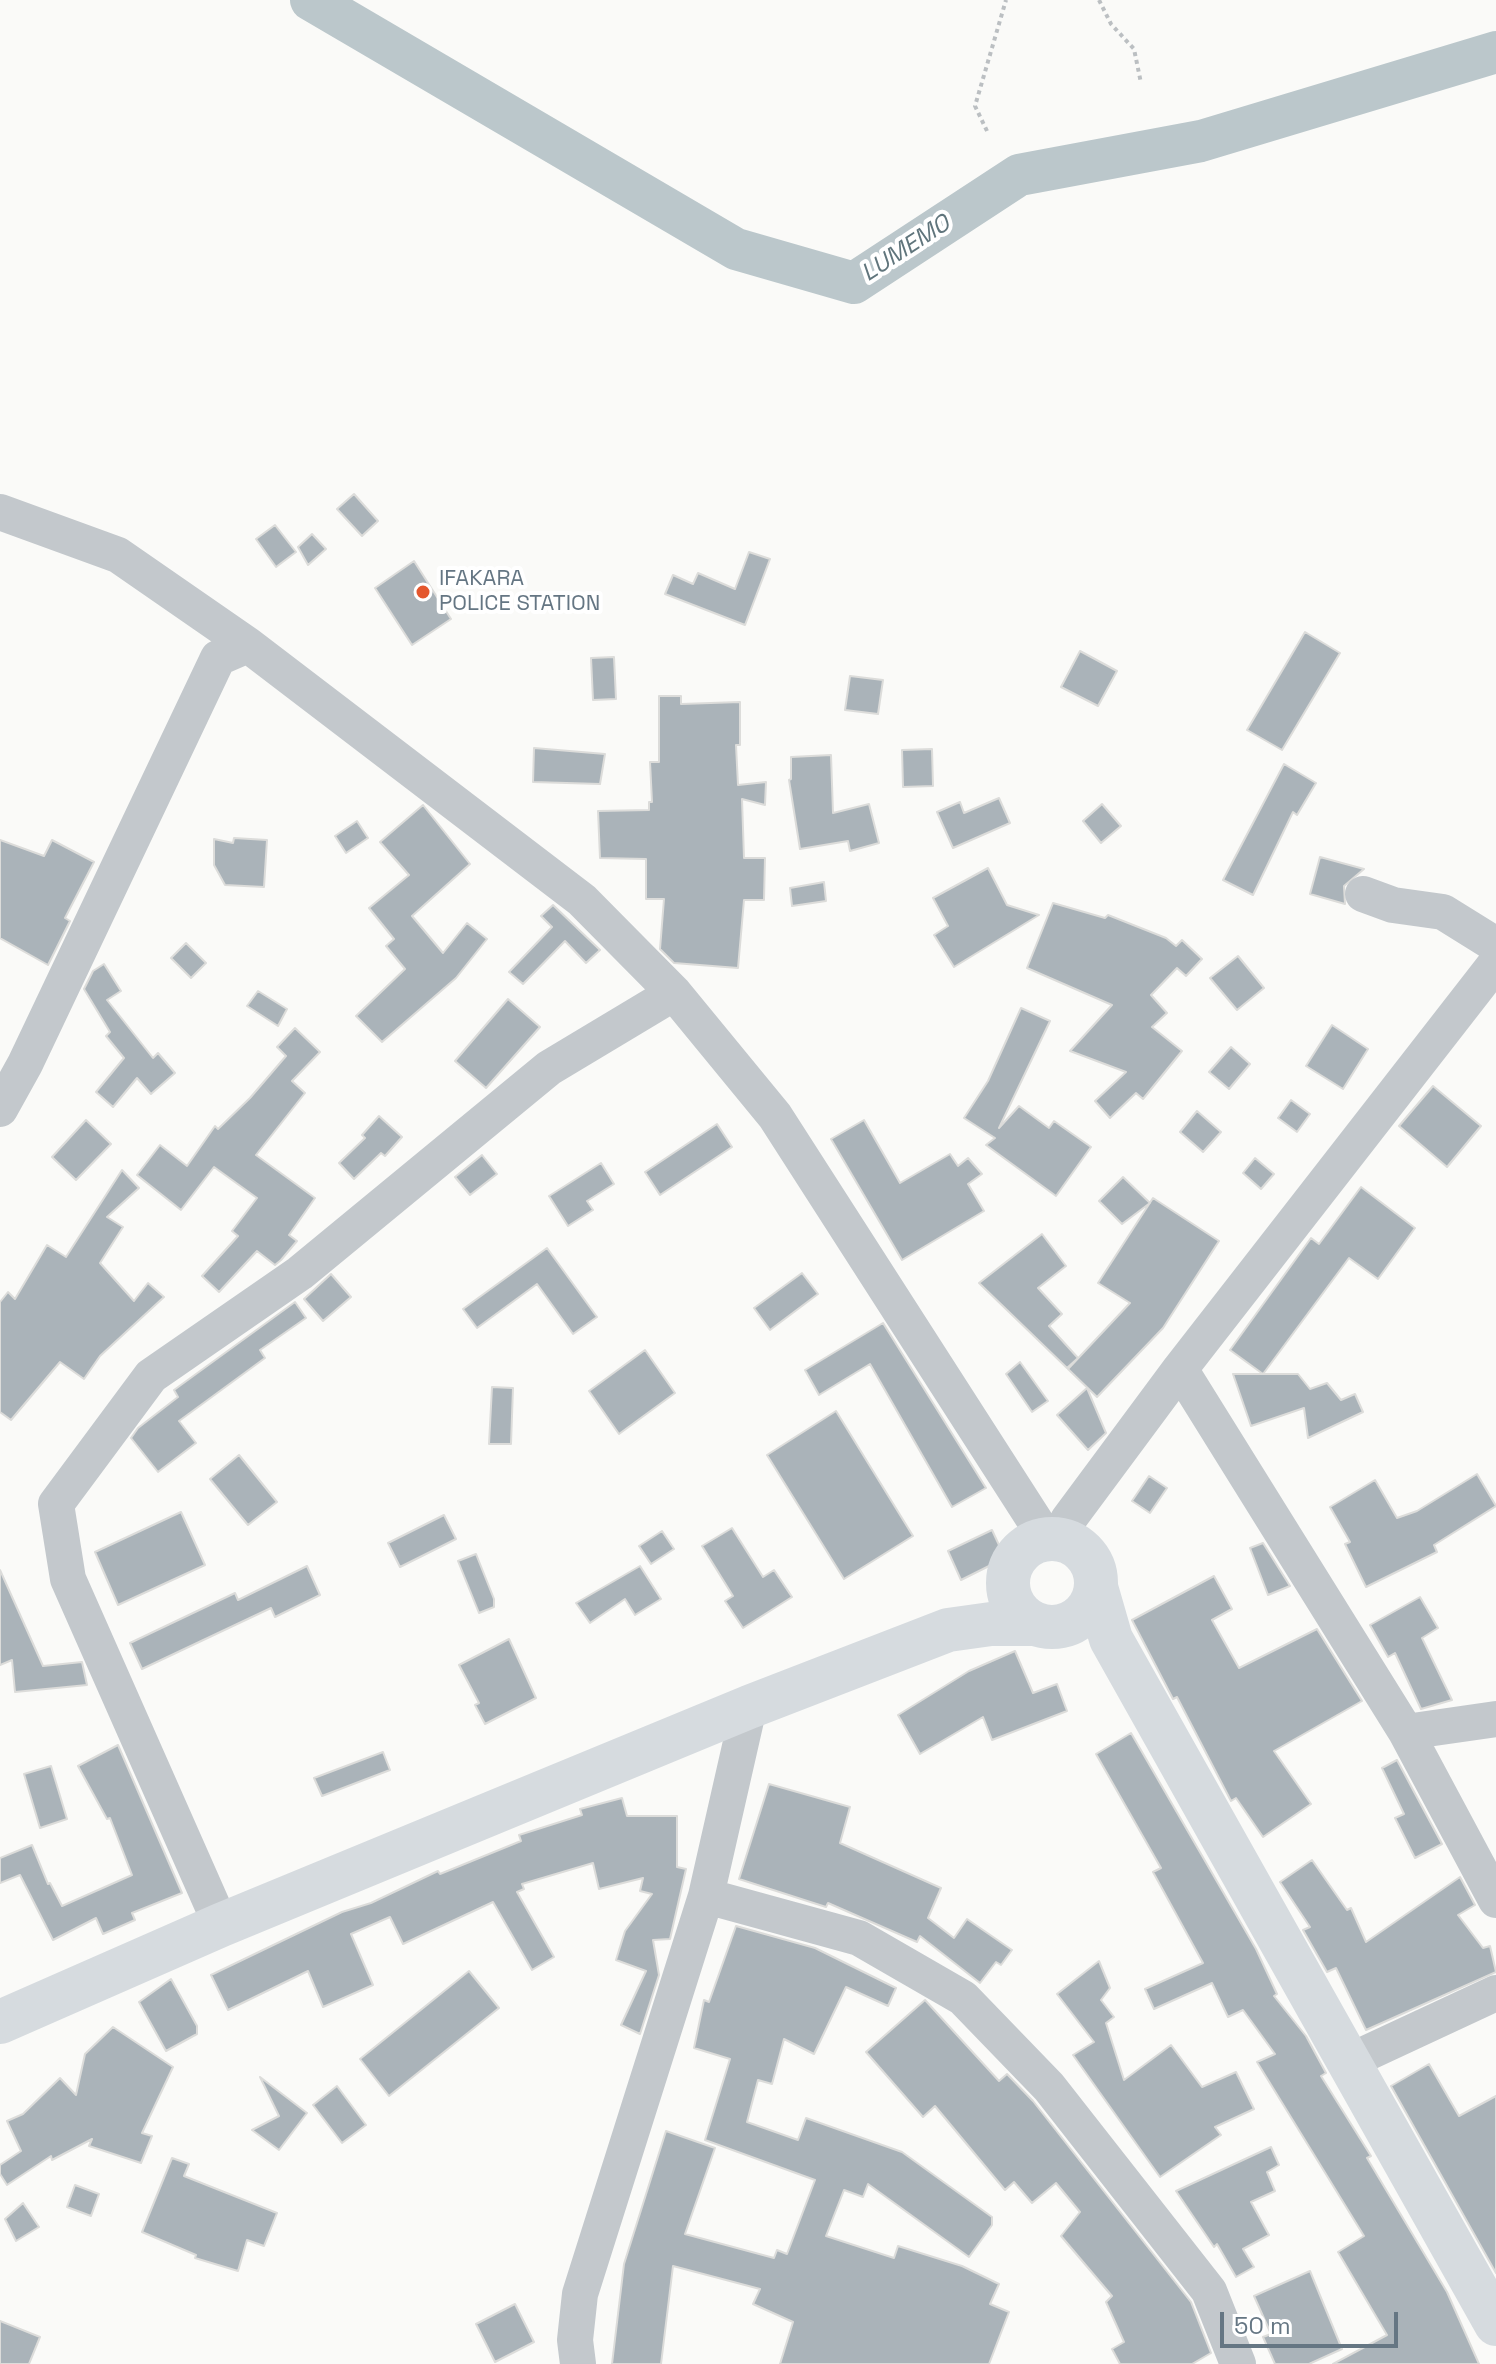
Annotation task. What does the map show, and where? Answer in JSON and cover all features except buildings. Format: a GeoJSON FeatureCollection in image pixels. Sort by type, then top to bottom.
{"type":"FeatureCollection","features":[{"type":"Feature","properties":{"kind":"main road"},"geometry":{"type":"LineString","coordinates":[[948,1630],[983,1599],[1024,1548],[1054,1539],[1087,1555],[1093,1565],[1111,1639],[1127,1661],[1496,2324]]}},
{"type":"Feature","properties":{"kind":"main road"},"geometry":{"type":"LineString","coordinates":[[1011,1566],[1008,1589],[1017,1610],[1045,1625],[1080,1635],[1127,1661]]}},
{"type":"Feature","properties":{"kind":"main road"},"geometry":{"type":"LineString","coordinates":[[0,2022],[221,1925],[749,1707],[948,1630],[991,1624],[1045,1625],[1080,1617],[1096,1587]]}},
{"type":"Feature","properties":{"kind":"street"},"geometry":{"type":"LineString","coordinates":[[0,512],[118,555],[248,645],[582,900],[674,993],[775,1116],[1054,1539],[1180,1369],[1496,963]]}},
{"type":"Feature","properties":{"kind":"street"},"geometry":{"type":"LineString","coordinates":[[0,1109],[32,1050],[218,658],[248,645]]}},
{"type":"Feature","properties":{"kind":"street"},"geometry":{"type":"LineString","coordinates":[[1363,894],[1393,905],[1443,912],[1496,945]]}},
{"type":"Feature","properties":{"kind":"street"},"geometry":{"type":"LineString","coordinates":[[221,1925],[68,1579],[56,1504],[151,1376],[300,1273],[549,1068],[674,993]]}},
{"type":"Feature","properties":{"kind":"street"},"geometry":{"type":"LineString","coordinates":[[1180,1369],[1406,1732],[1496,1900]]}},
{"type":"Feature","properties":{"kind":"street"},"geometry":{"type":"LineString","coordinates":[[578,2364],[575,2340],[580,2294],[706,1896],[749,1707]]}},
{"type":"Feature","properties":{"kind":"street"},"geometry":{"type":"LineString","coordinates":[[1406,1732],[1496,1719]]}},
{"type":"Feature","properties":{"kind":"street"},"geometry":{"type":"LineString","coordinates":[[706,1896],[859,1938],[963,1998],[1049,2087],[1209,2291],[1238,2364]]}},
{"type":"Feature","properties":{"kind":"street"},"geometry":{"type":"LineString","coordinates":[[1350,2061],[1496,1993]]}},
{"type":"Feature","properties":{"kind":"path"},"geometry":{"type":"LineString","coordinates":[[987,131],[975,106],[1006,0]]}},
{"type":"Feature","properties":{"kind":"path"},"geometry":{"type":"LineString","coordinates":[[1099,0],[1111,24],[1134,49],[1141,83]]}},
{"type":"Feature","properties":{"kind":"waterway","name":"LUMEMO"},"geometry":{"type":"LineString","coordinates":[[311,0],[736,249],[854,283],[1019,175],[1201,141],[1496,52]]}},
{"type":"Feature","properties":{"kind":"place","name":"IFAKARA POLICE STATION"},"geometry":{"type":"Point","coordinates":[423,592]}}]}
